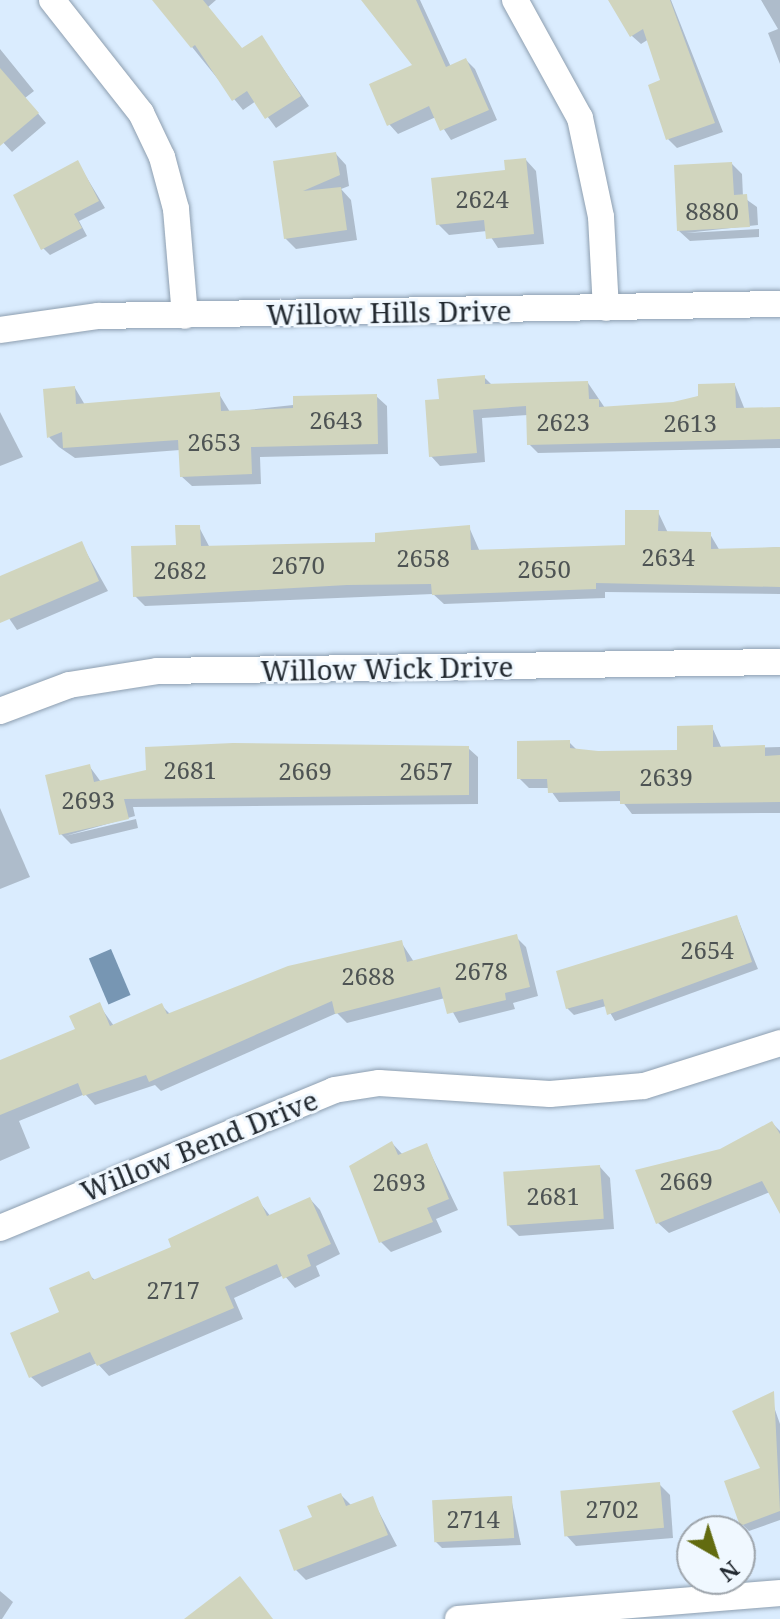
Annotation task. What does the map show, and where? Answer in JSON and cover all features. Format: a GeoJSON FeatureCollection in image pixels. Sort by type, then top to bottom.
{"type":"FeatureCollection","features":[{"type":"Feature","properties":{"kind":"street"},"geometry":{"type":"LineString","coordinates":[[52,0],[141,113],[162,157],[176,209],[185,316]]}},
{"type":"Feature","properties":{"kind":"street"},"geometry":{"type":"LineString","coordinates":[[515,0],[580,118],[601,217],[606,308]]}},
{"type":"Feature","properties":{"kind":"street","name":"Willow Hills Drive"},"geometry":{"type":"LineString","coordinates":[[0,330],[98,316],[780,304]]}},
{"type":"Feature","properties":{"kind":"street","name":"Willow Wick Drive"},"geometry":{"type":"LineString","coordinates":[[0,711],[69,685],[157,671],[780,662]]}},
{"type":"Feature","properties":{"kind":"street","name":"Willow Bend Drive"},"geometry":{"type":"LineString","coordinates":[[0,1228],[334,1090],[379,1083],[550,1094],[644,1086],[780,1043]]}},
{"type":"Feature","properties":{"kind":"street"},"geometry":{"type":"LineString","coordinates":[[458,1619],[780,1593]]}},
{"type":"Feature","properties":{"kind":"water"},"geometry":{"type":"Polygon","coordinates":[[[111,949],[131,995],[108,1004],[89,958],[111,949]]]}},
{"type":"Feature","properties":{"kind":"building"},"geometry":{"type":"Polygon","coordinates":[[[152,0],[203,0],[242,48],[262,35],[301,96],[265,119],[247,91],[232,101],[195,45],[191,48],[152,0]]]}},
{"type":"Feature","properties":{"kind":"building"},"geometry":{"type":"Polygon","coordinates":[[[361,0],[416,0],[446,67],[466,58],[489,110],[440,131],[429,106],[387,126],[369,84],[412,65],[361,0]]]}},
{"type":"Feature","properties":{"kind":"building"},"geometry":{"type":"Polygon","coordinates":[[[608,0],[670,0],[715,123],[666,140],[648,85],[660,80],[643,29],[630,37],[608,0]]]}},
{"type":"Feature","properties":{"kind":"building"},"geometry":{"type":"Polygon","coordinates":[[[0,68],[39,113],[0,146],[0,68]]]}},
{"type":"Feature","properties":{"kind":"building"},"geometry":{"type":"Polygon","coordinates":[[[336,152],[340,175],[303,191],[341,187],[347,230],[284,239],[273,161],[336,152]]]}},
{"type":"Feature","properties":{"kind":"building"},"geometry":{"type":"Polygon","coordinates":[[[526,158],[534,234],[486,239],[484,220],[436,225],[431,178],[505,170],[504,160],[526,158]]]}},
{"type":"Feature","properties":{"kind":"building"},"geometry":{"type":"Polygon","coordinates":[[[78,160],[99,201],[74,214],[82,228],[41,250],[13,195],[78,160]]]}},
{"type":"Feature","properties":{"kind":"building"},"geometry":{"type":"Polygon","coordinates":[[[732,162],[734,195],[747,194],[750,227],[677,231],[674,165],[732,162]]]}},
{"type":"Feature","properties":{"kind":"building"},"geometry":{"type":"Polygon","coordinates":[[[485,375],[485,384],[588,381],[589,399],[599,399],[599,407],[673,402],[698,396],[698,384],[735,383],[736,408],[780,407],[780,439],[527,445],[526,406],[473,410],[477,453],[429,457],[425,400],[439,399],[437,379],[485,375]]]}},
{"type":"Feature","properties":{"kind":"building"},"geometry":{"type":"Polygon","coordinates":[[[75,386],[76,404],[220,392],[221,411],[293,408],[293,396],[377,394],[378,444],[251,447],[252,474],[180,477],[178,440],[63,448],[62,432],[47,438],[43,389],[75,386]]]}},
{"type":"Feature","properties":{"kind":"building"},"geometry":{"type":"Polygon","coordinates":[[[625,510],[659,510],[658,531],[711,532],[711,549],[780,547],[780,587],[596,583],[596,589],[432,595],[431,584],[347,585],[133,597],[131,546],[176,545],[175,525],[200,525],[201,546],[375,542],[375,533],[470,525],[471,550],[625,545],[625,510]]]}},
{"type":"Feature","properties":{"kind":"building"},"geometry":{"type":"Polygon","coordinates":[[[82,541],[99,581],[0,623],[0,576],[82,541]]]}},
{"type":"Feature","properties":{"kind":"building"},"geometry":{"type":"Polygon","coordinates":[[[713,725],[713,747],[765,745],[765,756],[780,755],[780,802],[620,804],[620,791],[548,793],[547,779],[517,779],[517,741],[570,740],[570,748],[598,751],[677,750],[677,726],[713,725]]]}},
{"type":"Feature","properties":{"kind":"building"},"geometry":{"type":"Polygon","coordinates":[[[233,743],[469,746],[469,795],[124,799],[129,819],[59,835],[45,775],[90,764],[94,782],[146,770],[145,747],[233,743]]]}},
{"type":"Feature","properties":{"kind":"building"},"geometry":{"type":"Polygon","coordinates":[[[737,915],[752,962],[607,1015],[603,999],[566,1009],[556,971],[737,915]]]}},
{"type":"Feature","properties":{"kind":"building"},"geometry":{"type":"Polygon","coordinates":[[[517,934],[530,987],[505,993],[506,1000],[447,1014],[440,987],[335,1014],[332,1001],[149,1082],[146,1075],[83,1096],[78,1083],[0,1115],[0,1060],[75,1029],[69,1016],[100,1002],[110,1026],[162,1003],[167,1014],[288,966],[402,940],[407,962],[517,934]]]}},
{"type":"Feature","properties":{"kind":"building"},"geometry":{"type":"Polygon","coordinates":[[[772,1121],[780,1134],[780,1214],[762,1181],[656,1224],[635,1170],[720,1149],[772,1121]]]}},
{"type":"Feature","properties":{"kind":"building"},"geometry":{"type":"Polygon","coordinates":[[[392,1141],[398,1155],[427,1143],[449,1199],[427,1208],[433,1222],[379,1243],[349,1166],[392,1141]]]}},
{"type":"Feature","properties":{"kind":"building"},"geometry":{"type":"Polygon","coordinates":[[[600,1165],[604,1219],[507,1226],[503,1172],[600,1165]]]}},
{"type":"Feature","properties":{"kind":"building"},"geometry":{"type":"Polygon","coordinates":[[[258,1196],[267,1216],[310,1197],[331,1244],[307,1255],[311,1266],[283,1279],[277,1264],[225,1287],[234,1308],[97,1366],[90,1352],[29,1378],[10,1333],[59,1312],[49,1288],[89,1271],[93,1280],[171,1247],[168,1239],[258,1196]]]}},
{"type":"Feature","properties":{"kind":"building"},"geometry":{"type":"Polygon","coordinates":[[[774,1391],[780,1511],[756,1520],[756,1515],[736,1515],[724,1481],[760,1468],[732,1411],[774,1391]]]}},
{"type":"Feature","properties":{"kind":"building"},"geometry":{"type":"Polygon","coordinates":[[[660,1482],[664,1528],[564,1537],[560,1491],[660,1482]]]}},
{"type":"Feature","properties":{"kind":"building"},"geometry":{"type":"Polygon","coordinates":[[[341,1493],[346,1506],[373,1496],[388,1535],[294,1571],[279,1530],[312,1517],[307,1506],[341,1493]]]}},
{"type":"Feature","properties":{"kind":"building"},"geometry":{"type":"Polygon","coordinates":[[[512,1496],[514,1538],[434,1542],[432,1500],[512,1496]]]}},
{"type":"Feature","properties":{"kind":"building"},"geometry":{"type":"Polygon","coordinates":[[[240,1576],[273,1619],[184,1619],[240,1576]]]}}]}
